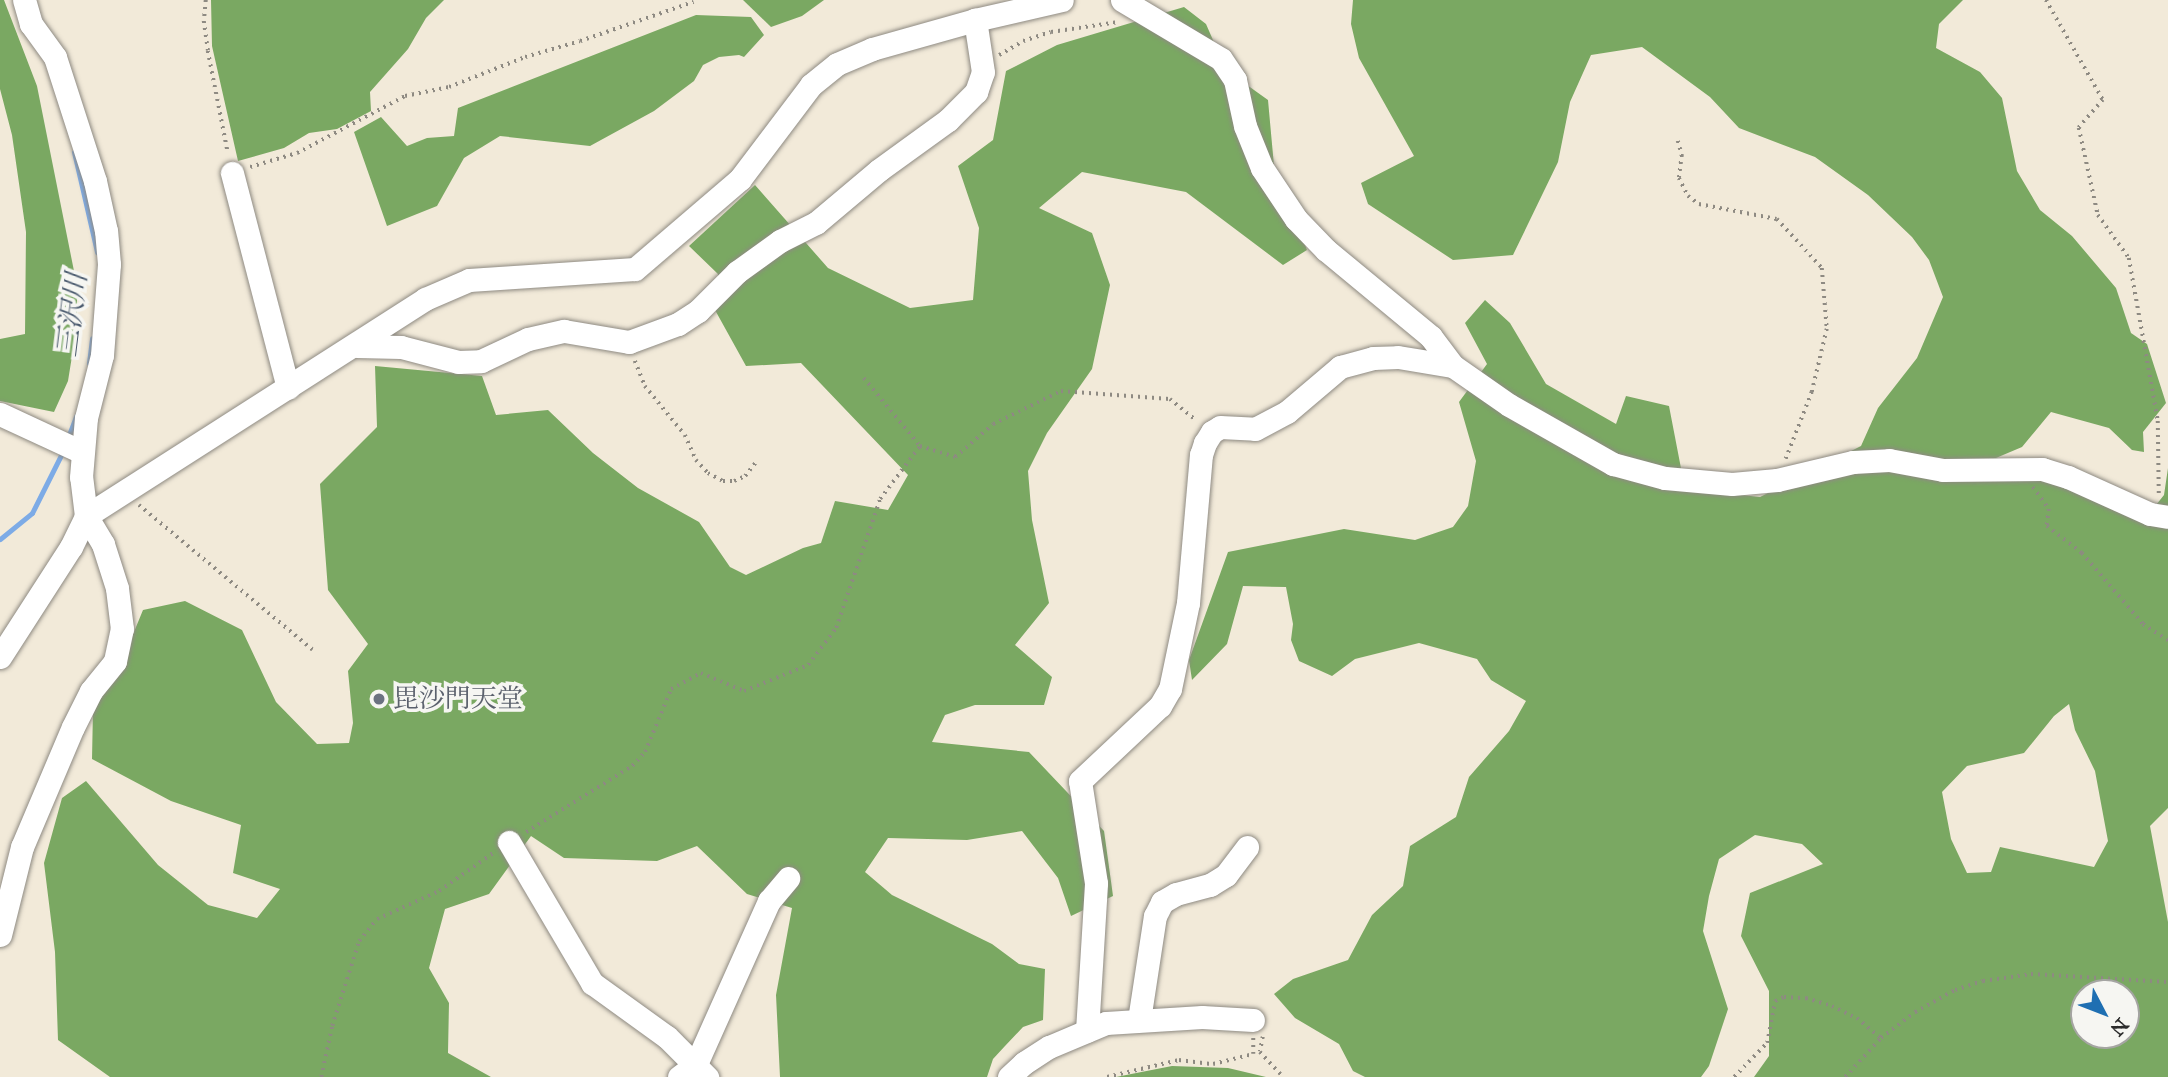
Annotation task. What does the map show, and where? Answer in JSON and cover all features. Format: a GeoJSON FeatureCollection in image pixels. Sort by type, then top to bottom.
{"type":"FeatureCollection","features":[{"type":"Feature","properties":{"kind":"street"},"geometry":{"type":"LineString","coordinates":[[0,935],[22,848],[73,727],[91,691],[115,661],[122,629],[117,588],[103,544],[86,516],[82,452],[86,418],[102,355],[109,264],[106,231],[95,181],[55,57],[31,24],[24,0]]}},
{"type":"Feature","properties":{"kind":"street"},"geometry":{"type":"LineString","coordinates":[[0,657],[71,547],[86,516],[357,346],[425,299],[469,280],[635,269],[740,179],[811,85],[837,64],[872,49],[975,20],[1062,0]]}},
{"type":"Feature","properties":{"kind":"street"},"geometry":{"type":"LineString","coordinates":[[1122,0],[1221,59],[1235,80],[1245,126],[1262,168],[1296,219],[1326,250],[1431,337],[1453,366],[1509,405],[1613,464],[1696,482],[1777,480],[1853,462],[1889,460],[1943,470],[2042,469],[2164,516]]}},
{"type":"Feature","properties":{"kind":"street"},"geometry":{"type":"LineString","coordinates":[[357,346],[401,347],[458,362],[481,361],[528,339],[564,331],[629,342],[678,324],[698,311],[737,272],[780,241],[816,223],[879,170],[948,120],[976,92],[983,72],[975,20]]}},
{"type":"Feature","properties":{"kind":"street"},"geometry":{"type":"LineString","coordinates":[[232,173],[288,388]]}},
{"type":"Feature","properties":{"kind":"street"},"geometry":{"type":"LineString","coordinates":[[1087,1031],[1096,883],[1080,780],[1160,705],[1170,690],[1188,603],[1201,455],[1212,432],[1220,427],[1255,429],[1270,422],[1287,412],[1340,367],[1373,358],[1398,357],[1453,366]]}},
{"type":"Feature","properties":{"kind":"street"},"geometry":{"type":"LineString","coordinates":[[0,414],[82,452]]}},
{"type":"Feature","properties":{"kind":"street"},"geometry":{"type":"LineString","coordinates":[[509,842],[592,983],[667,1037],[694,1073],[769,901],[788,878]]}},
{"type":"Feature","properties":{"kind":"street"},"geometry":{"type":"LineString","coordinates":[[1139,1020],[1155,916],[1162,902],[1226,875],[1247,847]]}},
{"type":"Feature","properties":{"kind":"street"},"geometry":{"type":"LineString","coordinates":[[1009,1077],[1024,1063],[1049,1048],[1106,1023],[1202,1017],[1252,1020]]}},
{"type":"Feature","properties":{"kind":"path"},"geometry":{"type":"LineString","coordinates":[[206,0],[204,21],[208,51],[232,173],[297,153],[405,96],[449,87],[525,57],[693,2]]}},
{"type":"Feature","properties":{"kind":"path"},"geometry":{"type":"LineString","coordinates":[[2046,0],[2103,100],[2078,128],[2098,215],[2129,258],[2158,421],[2164,516]]}},
{"type":"Feature","properties":{"kind":"path"},"geometry":{"type":"LineString","coordinates":[[983,72],[999,55],[1023,41],[1051,32],[1111,23],[1145,13]]}},
{"type":"Feature","properties":{"kind":"path"},"geometry":{"type":"LineString","coordinates":[[1678,141],[1682,155],[1679,178],[1688,196],[1699,204],[1777,219],[1822,268],[1827,329],[1812,392],[1777,480]]}},
{"type":"Feature","properties":{"kind":"path"},"geometry":{"type":"LineString","coordinates":[[629,342],[645,386],[685,435],[696,460],[708,473],[723,481],[734,481],[746,477],[756,462]]}},
{"type":"Feature","properties":{"kind":"path"},"geometry":{"type":"LineString","coordinates":[[864,378],[920,446],[955,457],[993,424],[1061,391],[1170,399],[1212,432]]}},
{"type":"Feature","properties":{"kind":"path"},"geometry":{"type":"LineString","coordinates":[[321,1077],[332,1026],[359,941],[377,919],[439,891],[509,842],[632,766],[645,752],[671,689],[701,673],[744,691],[808,665],[835,628],[880,499],[920,446]]}},
{"type":"Feature","properties":{"kind":"path"},"geometry":{"type":"LineString","coordinates":[[2020,469],[2049,509],[2047,526],[2082,553],[2143,624],[2168,640]]}},
{"type":"Feature","properties":{"kind":"path"},"geometry":{"type":"LineString","coordinates":[[125,492],[219,574],[313,650]]}},
{"type":"Feature","properties":{"kind":"path"},"geometry":{"type":"LineString","coordinates":[[1845,1077],[1881,1038],[1915,1012],[1955,990],[1983,981],[2031,974],[2168,982]]}},
{"type":"Feature","properties":{"kind":"path"},"geometry":{"type":"LineString","coordinates":[[1734,1077],[1768,1044],[1774,1001],[1784,998],[1805,998],[1832,1006],[1857,1018],[1881,1038]]}},
{"type":"Feature","properties":{"kind":"path"},"geometry":{"type":"LineString","coordinates":[[1107,1077],[1179,1060],[1213,1064],[1253,1054],[1252,1020]]}},
{"type":"Feature","properties":{"kind":"path"},"geometry":{"type":"LineString","coordinates":[[1252,1020],[1265,1030],[1261,1052],[1283,1077]]}},
{"type":"Feature","properties":{"kind":"green space"},"geometry":{"type":"Polygon","coordinates":[[[0,0],[4,0],[37,86],[77,286],[77,325],[68,381],[54,412],[0,401],[0,339],[25,334],[26,232],[12,135],[0,89],[0,0]]]}},
{"type":"Feature","properties":{"kind":"green space"},"geometry":{"type":"Polygon","coordinates":[[[211,0],[444,0],[426,18],[408,49],[370,92],[371,111],[337,129],[309,133],[284,148],[238,161],[212,46],[211,0]]]}},
{"type":"Feature","properties":{"kind":"green space"},"geometry":{"type":"Polygon","coordinates":[[[743,0],[824,0],[802,16],[771,27],[743,0]]]}},
{"type":"Feature","properties":{"kind":"green space"},"geometry":{"type":"Polygon","coordinates":[[[1353,0],[1963,0],[1939,24],[1936,48],[1980,72],[2002,98],[2017,171],[2040,210],[2072,236],[2116,288],[2131,333],[2147,344],[2166,403],[2143,432],[2144,452],[2132,450],[2109,428],[2051,412],[2022,447],[1996,458],[2063,479],[2144,520],[2164,495],[2168,468],[2168,808],[2150,826],[2168,922],[2168,1077],[1754,1077],[1769,1056],[1769,991],[1741,936],[1750,893],[1823,864],[1802,844],[1755,835],[1719,859],[1709,896],[1703,931],[1728,1009],[1709,1066],[1701,1077],[1365,1077],[1353,1071],[1339,1044],[1295,1018],[1274,994],[1293,979],[1348,960],[1372,915],[1403,886],[1410,846],[1456,817],[1469,777],[1509,731],[1526,701],[1491,680],[1477,659],[1419,643],[1355,659],[1332,676],[1299,661],[1291,640],[1293,624],[1286,587],[1243,586],[1227,644],[1192,680],[1189,660],[1228,552],[1344,529],[1415,540],[1453,527],[1468,506],[1476,461],[1459,402],[1487,364],[1465,323],[1485,300],[1510,323],[1546,384],[1616,424],[1626,396],[1669,406],[1685,489],[1760,497],[1861,446],[1878,408],[1917,358],[1943,297],[1929,260],[1912,237],[1868,195],[1815,157],[1739,128],[1710,97],[1642,47],[1591,55],[1570,102],[1558,162],[1513,255],[1453,260],[1368,204],[1361,183],[1414,156],[1359,58],[1351,24],[1353,0]],[[2069,704],[2054,716],[2024,753],[1967,766],[1942,792],[1951,839],[1967,873],[1991,872],[2000,847],[2094,867],[2108,841],[2095,771],[2075,730],[2069,704]]]}},
{"type":"Feature","properties":{"kind":"green space"},"geometry":{"type":"Polygon","coordinates":[[[1184,7],[1206,24],[1226,70],[1268,100],[1274,166],[1307,250],[1283,265],[1186,192],[1082,172],[1039,208],[1092,233],[1110,285],[1092,369],[1047,433],[1028,471],[1032,520],[1049,603],[1015,645],[1052,677],[1044,705],[975,705],[945,715],[932,742],[1029,752],[1104,831],[1113,896],[1071,916],[1058,878],[1022,831],[967,840],[888,838],[865,872],[892,895],[992,944],[1019,964],[1045,969],[1043,1020],[1023,1027],[993,1059],[987,1077],[780,1077],[776,995],[792,908],[747,894],[697,846],[657,861],[564,858],[531,836],[489,894],[445,909],[429,968],[449,1003],[448,1053],[491,1077],[110,1077],[58,1040],[55,952],[44,863],[62,798],[86,781],[158,865],[208,905],[257,918],[280,889],[233,873],[241,825],[171,801],[92,759],[93,709],[122,661],[143,610],[185,601],[242,630],[276,702],[317,744],[349,743],[353,723],[348,671],[368,644],[328,590],[320,484],[377,427],[375,366],[482,376],[496,415],[548,410],[593,453],[638,488],[699,522],[730,567],[746,575],[803,548],[821,543],[835,501],[888,510],[908,475],[801,363],[746,366],[715,310],[718,274],[689,246],[755,185],[828,268],[910,308],[973,300],[979,228],[958,166],[993,140],[1006,71],[1057,45],[1184,7]]]}},
{"type":"Feature","properties":{"kind":"green space"},"geometry":{"type":"Polygon","coordinates":[[[696,15],[751,17],[764,35],[744,57],[719,57],[703,65],[694,81],[654,111],[590,146],[500,136],[464,158],[437,206],[387,226],[354,132],[381,117],[407,146],[427,138],[454,136],[458,108],[696,15]]]}},
{"type":"Feature","properties":{"kind":"green space"},"geometry":{"type":"Polygon","coordinates":[[[1172,1066],[1228,1068],[1266,1077],[1116,1077],[1172,1066]]]}},
{"type":"Feature","properties":{"kind":"waterway","name":"三沢川"},"geometry":{"type":"LineString","coordinates":[[74,152],[97,252]]}},
{"type":"Feature","properties":{"kind":"waterway","name":"三沢川"},"geometry":{"type":"LineString","coordinates":[[89,363],[92,338]]}},
{"type":"Feature","properties":{"kind":"waterway","name":"三沢川"},"geometry":{"type":"LineString","coordinates":[[67,440],[76,416]]}},
{"type":"Feature","properties":{"kind":"waterway","name":"三沢川"},"geometry":{"type":"LineString","coordinates":[[0,539],[32,513],[64,449]]}},
{"type":"Feature","properties":{"kind":"place","name":"毘沙門天堂"},"geometry":{"type":"Point","coordinates":[379,699]}}]}
